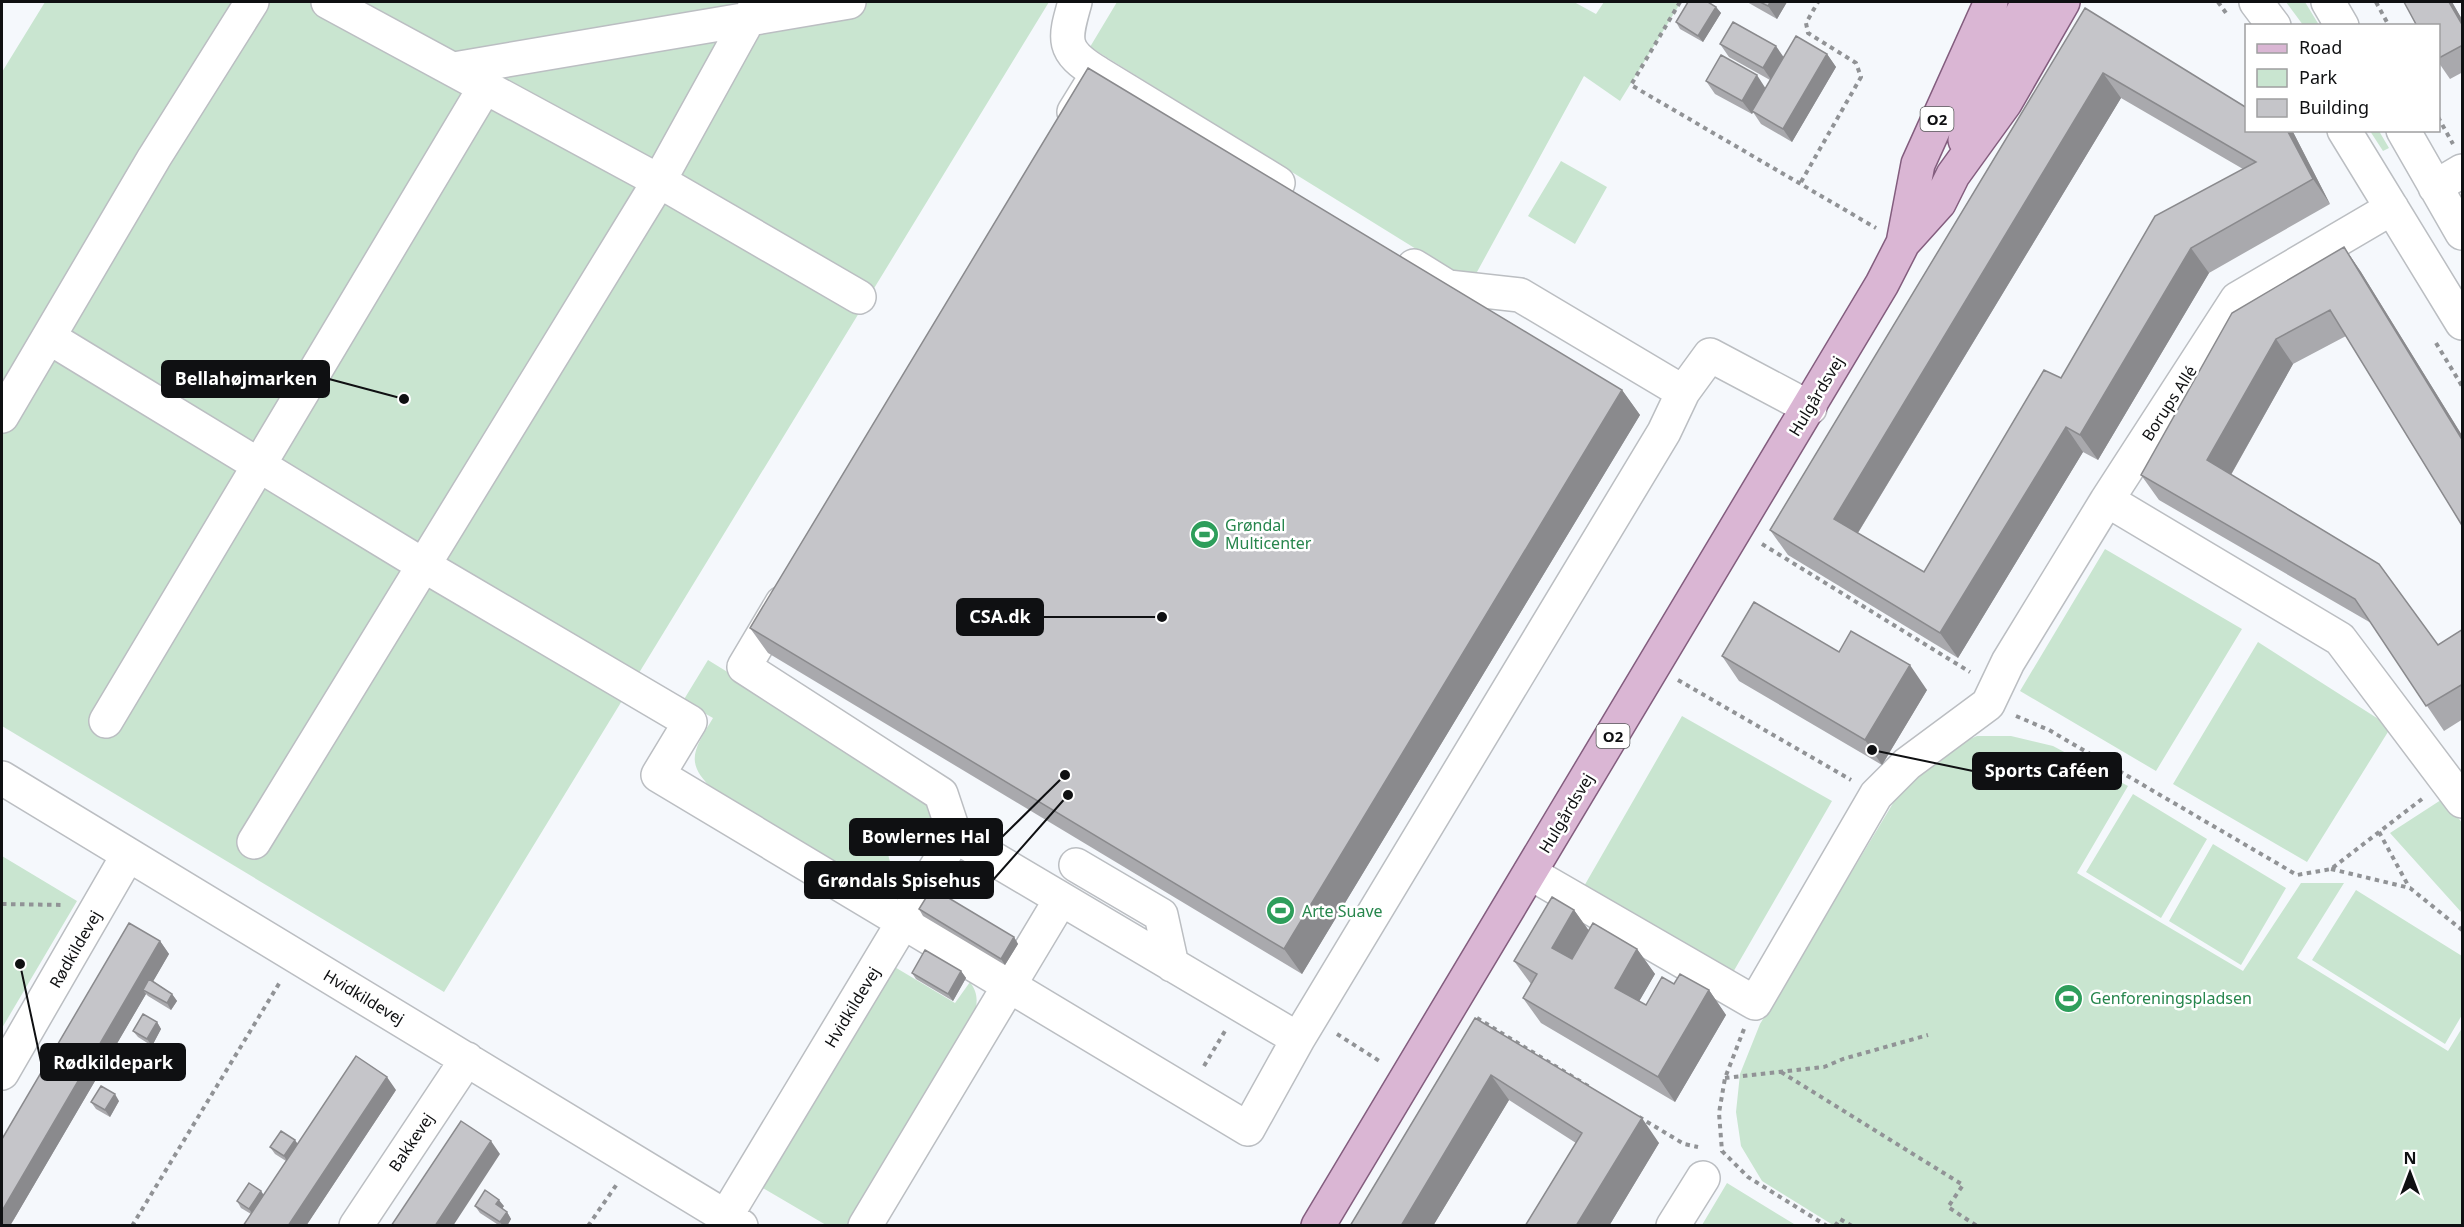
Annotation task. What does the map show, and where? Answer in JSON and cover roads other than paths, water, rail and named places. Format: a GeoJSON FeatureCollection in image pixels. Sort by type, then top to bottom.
{"type":"FeatureCollection","features":[{"type":"Feature","properties":{"kind":"main road","name":"Hulgårdsvej"},"geometry":{"type":"LineString","coordinates":[[1903,243],[1918,164],[1991,2]]}},
{"type":"Feature","properties":{"kind":"main road"},"geometry":{"type":"LineString","coordinates":[[1953,175],[1982,91],[2028,2]]}},
{"type":"Feature","properties":{"kind":"main road","name":"Hulgårdsvej"},"geometry":{"type":"LineString","coordinates":[[1318,1226],[1810,408],[1882,284],[1903,243],[1939,203],[1953,175],[2005,103],[2063,2]]}},
{"type":"Feature","properties":{"kind":"street"},"geometry":{"type":"LineString","coordinates":[[2,416],[154,158],[252,2]]}},
{"type":"Feature","properties":{"kind":"street"},"geometry":{"type":"LineString","coordinates":[[328,2],[659,181],[859,297]]}},
{"type":"Feature","properties":{"kind":"street"},"geometry":{"type":"LineString","coordinates":[[454,69],[753,10],[849,2]]}},
{"type":"Feature","properties":{"kind":"street"},"geometry":{"type":"LineString","coordinates":[[1075,2],[1066,31],[1070,50],[1079,61],[1308,201]]}},
{"type":"Feature","properties":{"kind":"street"},"geometry":{"type":"LineString","coordinates":[[2256,2],[2272,24]]}},
{"type":"Feature","properties":{"kind":"street"},"geometry":{"type":"LineString","coordinates":[[2328,2],[2341,24]]}},
{"type":"Feature","properties":{"kind":"street"},"geometry":{"type":"LineString","coordinates":[[254,842],[659,181],[753,10]]}},
{"type":"Feature","properties":{"kind":"street"},"geometry":{"type":"LineString","coordinates":[[1061,134],[1098,73]]}},
{"type":"Feature","properties":{"kind":"street"},"geometry":{"type":"LineString","coordinates":[[106,721],[485,87]]}},
{"type":"Feature","properties":{"kind":"street"},"geometry":{"type":"LineString","coordinates":[[2345,132],[2463,323]]}},
{"type":"Feature","properties":{"kind":"street"},"geometry":{"type":"LineString","coordinates":[[2406,132],[2450,167],[2463,233]]}},
{"type":"Feature","properties":{"kind":"street","name":"Borups Allé"},"geometry":{"type":"LineString","coordinates":[[1530,873],[1755,1003],[1876,795],[1907,764],[1988,704],[2008,662],[2107,500],[2237,299],[2392,208]]}},
{"type":"Feature","properties":{"kind":"street"},"geometry":{"type":"LineString","coordinates":[[1388,250],[1448,287],[1520,295],[1683,392]]}},
{"type":"Feature","properties":{"kind":"street"},"geometry":{"type":"LineString","coordinates":[[50,338],[423,565],[690,722],[658,775],[1248,1129],[1298,1039],[1664,432],[1683,392],[1710,355],[1810,408]]}},
{"type":"Feature","properties":{"kind":"street"},"geometry":{"type":"LineString","coordinates":[[2107,500],[2340,639],[2457,783]]}},
{"type":"Feature","properties":{"kind":"street"},"geometry":{"type":"LineString","coordinates":[[799,574],[744,667],[941,794],[955,836],[1298,1039]]}},
{"type":"Feature","properties":{"kind":"street","name":"Hvidkildevej"},"geometry":{"type":"LineString","coordinates":[[2,778],[734,1221],[903,922],[955,836]]}},
{"type":"Feature","properties":{"kind":"street","name":"Rødkildevej"},"geometry":{"type":"LineString","coordinates":[[2,1073],[128,855]]}},
{"type":"Feature","properties":{"kind":"street"},"geometry":{"type":"LineString","coordinates":[[1076,865],[1161,915],[1172,965]]}},
{"type":"Feature","properties":{"kind":"street"},"geometry":{"type":"LineString","coordinates":[[865,1226],[1060,899]]}},
{"type":"Feature","properties":{"kind":"street","name":"Bakkevej"},"geometry":{"type":"LineString","coordinates":[[356,1226],[467,1059]]}},
{"type":"Feature","properties":{"kind":"street"},"geometry":{"type":"LineString","coordinates":[[1674,1226],[1706,1158]]}},
{"type":"Feature","properties":{"kind":"place","name":"Bellahøjmarken"},"geometry":{"type":"Point","coordinates":[404,399]}},
{"type":"Feature","properties":{"kind":"place","name":"Grøndal Multicenter"},"geometry":{"type":"Point","coordinates":[1204,534]}},
{"type":"Feature","properties":{"kind":"place","name":"CSA.dk"},"geometry":{"type":"Point","coordinates":[1162,617]}},
{"type":"Feature","properties":{"kind":"place","name":"Sports Caféen"},"geometry":{"type":"Point","coordinates":[1872,750]}},
{"type":"Feature","properties":{"kind":"place","name":"Bowlernes Hal"},"geometry":{"type":"Point","coordinates":[1065,775]}},
{"type":"Feature","properties":{"kind":"place","name":"Grøndals Spisehus"},"geometry":{"type":"Point","coordinates":[1068,795]}},
{"type":"Feature","properties":{"kind":"place","name":"Arte Suave"},"geometry":{"type":"Point","coordinates":[1281,911]}},
{"type":"Feature","properties":{"kind":"place","name":"Rødkildepark"},"geometry":{"type":"Point","coordinates":[20,964]}},
{"type":"Feature","properties":{"kind":"place","name":"Genforeningspladsen"},"geometry":{"type":"Point","coordinates":[2069,998]}}]}
